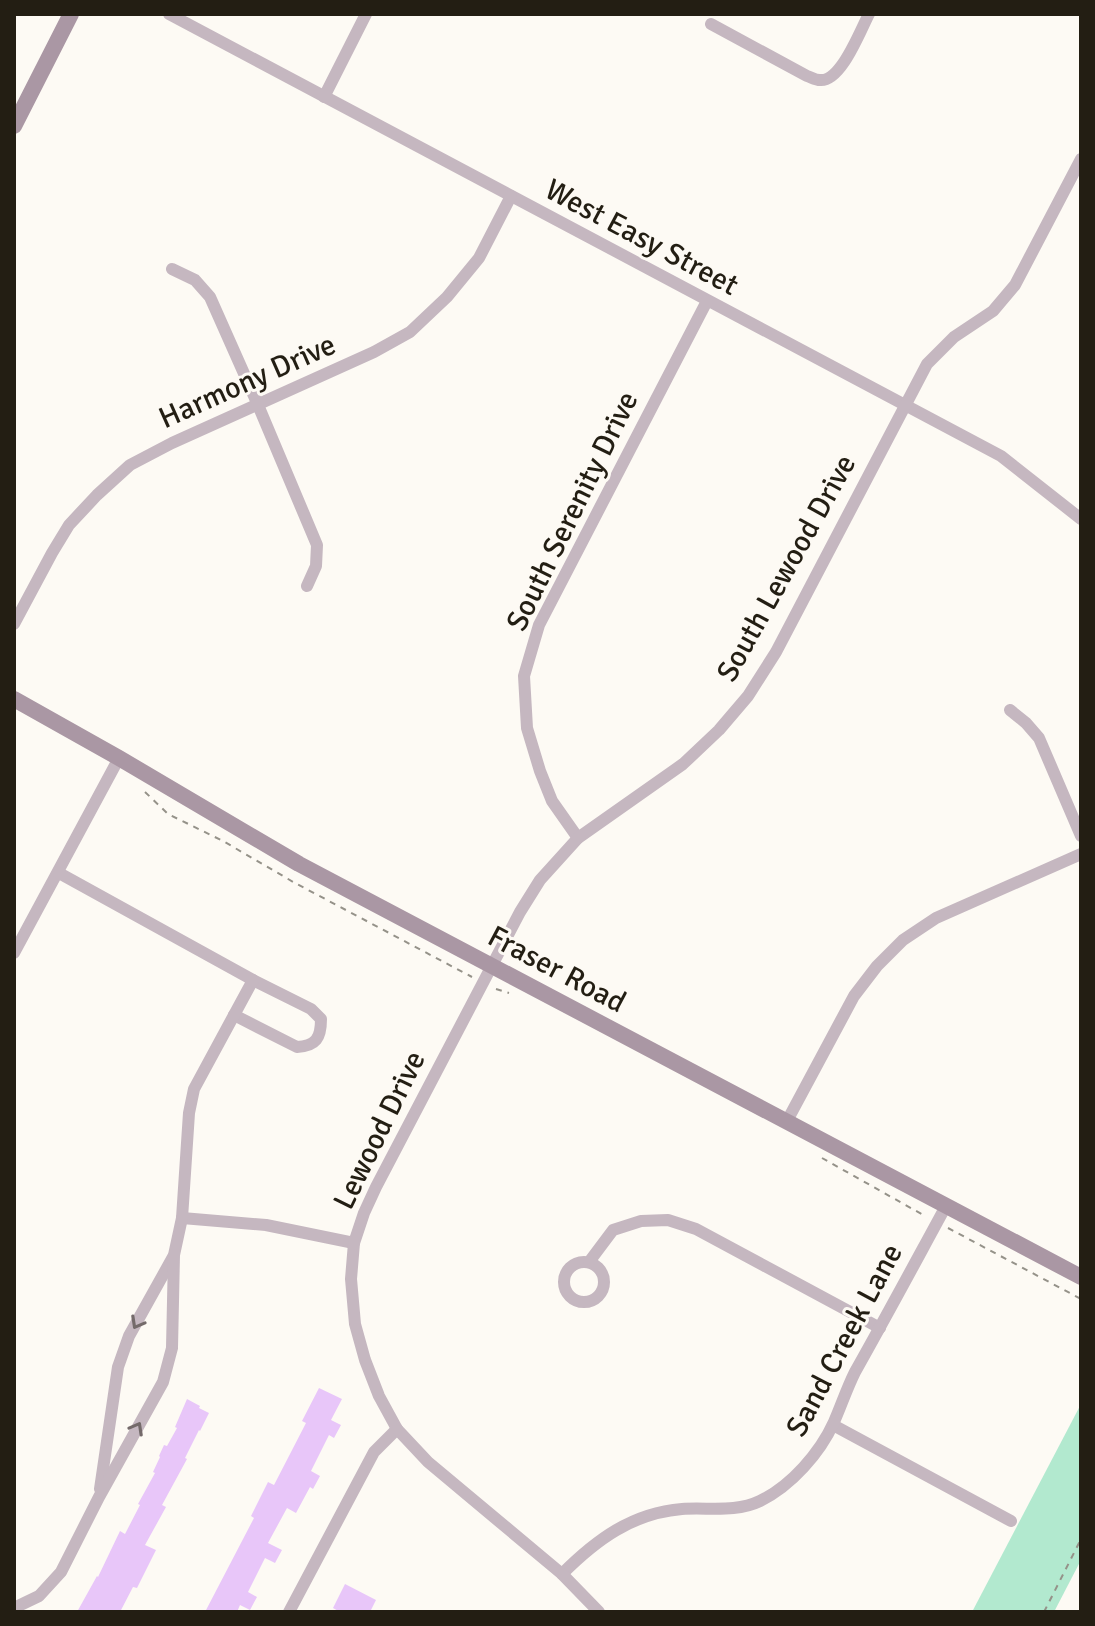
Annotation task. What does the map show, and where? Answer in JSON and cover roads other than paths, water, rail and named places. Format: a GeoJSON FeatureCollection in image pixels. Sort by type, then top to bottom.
{"type":"FeatureCollection","features":[{"type":"Feature","properties":{"kind":"street"},"geometry":{"type":"LineString","coordinates":[[14,126],[71,14]]}},
{"type":"Feature","properties":{"kind":"street","name":"West Easy Street"},"geometry":{"type":"LineString","coordinates":[[169,14],[1001,456],[1081,519]]}},
{"type":"Feature","properties":{"kind":"street"},"geometry":{"type":"LineString","coordinates":[[324,97],[366,14]]}},
{"type":"Feature","properties":{"kind":"street"},"geometry":{"type":"LineString","coordinates":[[711,24],[821,81],[831,78],[840,70],[869,14]]}},
{"type":"Feature","properties":{"kind":"street","name":"South Lewood Drive"},"geometry":{"type":"LineString","coordinates":[[492,966],[540,880],[578,838],[683,764],[719,730],[748,696],[776,652],[927,364],[954,337],[993,311],[1015,285],[1081,159]]}},
{"type":"Feature","properties":{"kind":"street","name":"Harmony Drive"},"geometry":{"type":"LineString","coordinates":[[14,624],[69,525],[130,465],[374,352],[410,332],[447,297],[479,258],[511,196]]}},
{"type":"Feature","properties":{"kind":"street"},"geometry":{"type":"LineString","coordinates":[[172,269],[195,280],[210,297],[258,405],[317,545],[316,566],[307,586]]}},
{"type":"Feature","properties":{"kind":"street","name":"South Serenity Drive"},"geometry":{"type":"LineString","coordinates":[[578,838],[552,801],[540,771],[527,728],[524,676],[539,625],[707,301]]}},
{"type":"Feature","properties":{"kind":"street","name":"Fraser Road"},"geometry":{"type":"LineString","coordinates":[[14,699],[299,864],[1081,1277]]}},
{"type":"Feature","properties":{"kind":"street"},"geometry":{"type":"LineString","coordinates":[[1010,710],[1039,738],[1081,836]]}},
{"type":"Feature","properties":{"kind":"street"},"geometry":{"type":"LineString","coordinates":[[14,953],[119,758]]}},
{"type":"Feature","properties":{"kind":"street"},"geometry":{"type":"LineString","coordinates":[[787,1121],[854,996],[877,966],[903,940],[936,918],[1081,854]]}},
{"type":"Feature","properties":{"kind":"street"},"geometry":{"type":"LineString","coordinates":[[59,873],[311,1009],[321,1019],[321,1031],[316,1041],[297,1047],[234,1015]]}},
{"type":"Feature","properties":{"kind":"street","name":"Lewood Drive"},"geometry":{"type":"LineString","coordinates":[[492,966],[376,1187],[354,1243],[351,1279],[355,1324],[379,1396],[397,1429],[439,1472],[562,1574],[599,1612]]}},
{"type":"Feature","properties":{"kind":"street"},"geometry":{"type":"LineString","coordinates":[[14,1608],[39,1596],[61,1572],[163,1382],[172,1348],[174,1255],[182,1218],[189,1113],[194,1089],[253,980]]}},
{"type":"Feature","properties":{"kind":"street","name":"Sand Creek Lane"},"geometry":{"type":"LineString","coordinates":[[562,1574],[590,1547],[619,1527],[651,1514],[683,1509],[724,1510],[759,1502],[787,1483],[815,1453],[833,1425],[851,1380],[946,1206]]}},
{"type":"Feature","properties":{"kind":"street"},"geometry":{"type":"LineString","coordinates":[[182,1218],[266,1225],[354,1243]]}},
{"type":"Feature","properties":{"kind":"street"},"geometry":{"type":"LineString","coordinates":[[589,1262],[613,1230],[641,1221],[668,1220],[696,1229],[880,1328]]}},
{"type":"Feature","properties":{"kind":"street"},"geometry":{"type":"LineString","coordinates":[[99,1497],[118,1367],[129,1336],[174,1255]]}},
{"type":"Feature","properties":{"kind":"street"},"geometry":{"type":"LineString","coordinates":[[833,1425],[1011,1521]]}},
{"type":"Feature","properties":{"kind":"street"},"geometry":{"type":"LineString","coordinates":[[289,1612],[374,1452],[397,1429]]}}]}
